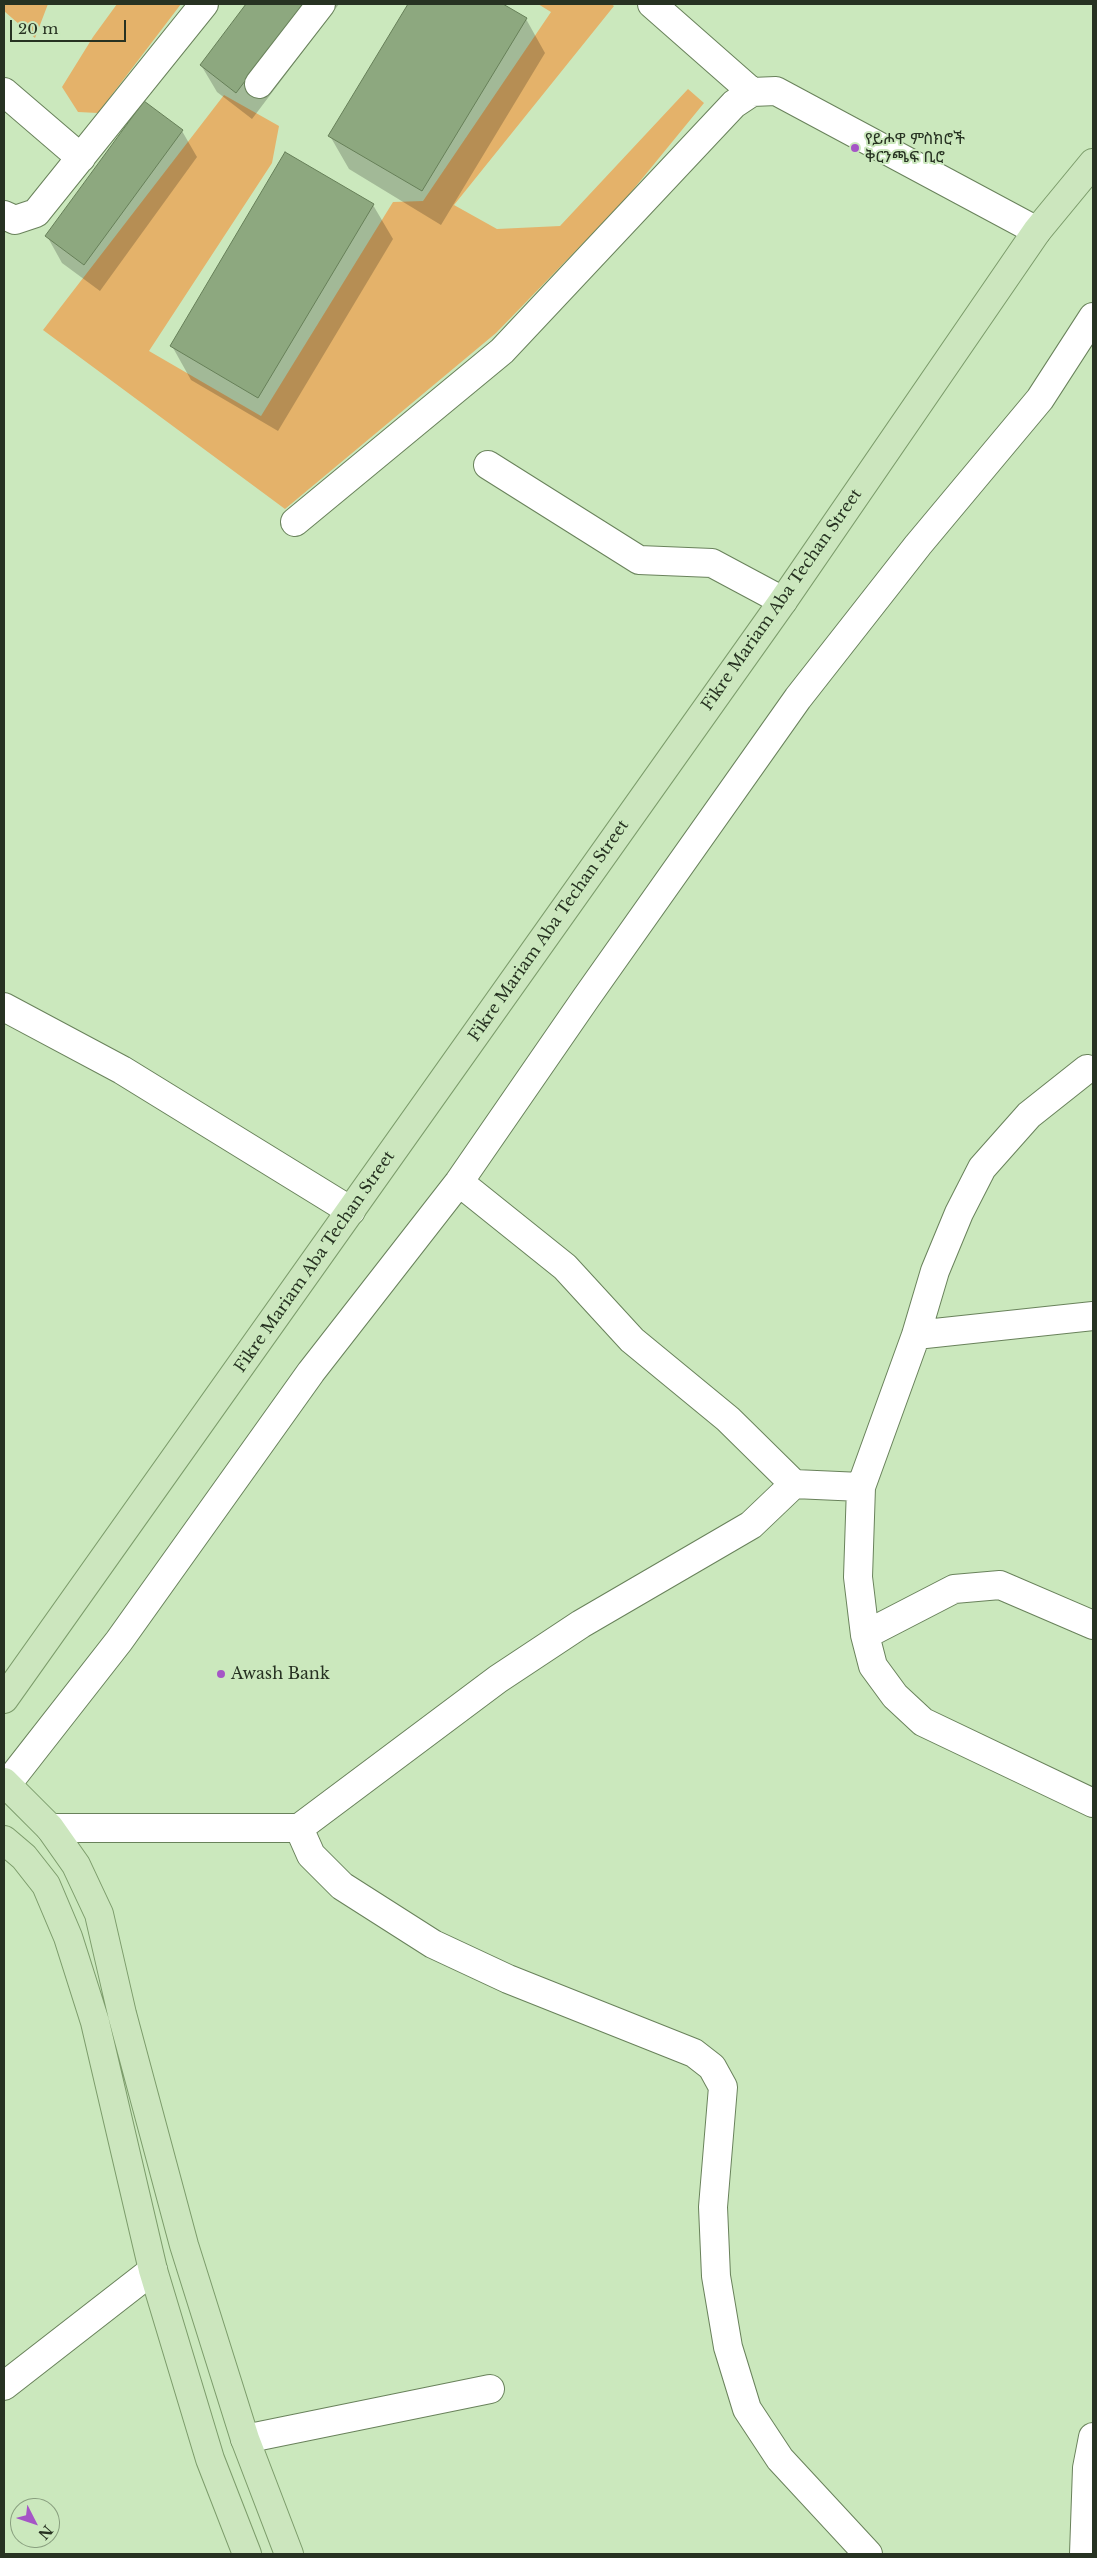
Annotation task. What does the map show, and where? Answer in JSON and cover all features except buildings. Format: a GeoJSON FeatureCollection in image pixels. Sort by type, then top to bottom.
{"type":"FeatureCollection","features":[{"type":"Feature","properties":{"kind":"main road","name":"Fikre Mariam Aba Techan Street"},"geometry":{"type":"LineString","coordinates":[[4,1700],[783,601],[1037,232],[1093,163]]}},
{"type":"Feature","properties":{"kind":"main road"},"geometry":{"type":"LineString","coordinates":[[5,1785],[50,1828],[76,1866],[99,1914],[122,2014],[184,2245],[245,2439],[289,2554]]}},
{"type":"Feature","properties":{"kind":"main road"},"geometry":{"type":"LineString","coordinates":[[4,1840],[24,1857],[46,1885],[68,1937],[95,2022],[153,2270],[210,2459],[247,2554]]}},
{"type":"Feature","properties":{"kind":"street"},"geometry":{"type":"LineString","coordinates":[[4,215],[15,220],[36,213],[204,4]]}},
{"type":"Feature","properties":{"kind":"street"},"geometry":{"type":"LineString","coordinates":[[259,84],[321,4]]}},
{"type":"Feature","properties":{"kind":"street"},"geometry":{"type":"LineString","coordinates":[[652,4],[752,92]]}},
{"type":"Feature","properties":{"kind":"street"},"geometry":{"type":"LineString","coordinates":[[295,522],[502,351],[734,104],[752,92],[776,91],[1037,232]]}},
{"type":"Feature","properties":{"kind":"street"},"geometry":{"type":"LineString","coordinates":[[4,92],[81,158]]}},
{"type":"Feature","properties":{"kind":"street"},"geometry":{"type":"LineString","coordinates":[[5,1785],[120,1641],[311,1372],[460,1182],[586,998],[798,698],[918,545],[1040,399],[1093,317]]}},
{"type":"Feature","properties":{"kind":"street"},"geometry":{"type":"LineString","coordinates":[[488,466],[639,560],[712,564],[783,601]]}},
{"type":"Feature","properties":{"kind":"street"},"geometry":{"type":"LineString","coordinates":[[4,1007],[122,1070],[351,1211]]}},
{"type":"Feature","properties":{"kind":"street"},"geometry":{"type":"LineString","coordinates":[[1087,1068],[1029,1114],[982,1168],[958,1213],[935,1271],[916,1335],[861,1487],[858,1577],[866,1635],[873,1666],[895,1696],[924,1722],[1093,1803]]}},
{"type":"Feature","properties":{"kind":"street"},"geometry":{"type":"LineString","coordinates":[[460,1182],[565,1267],[632,1340],[728,1419],[794,1484],[861,1487]]}},
{"type":"Feature","properties":{"kind":"street"},"geometry":{"type":"LineString","coordinates":[[916,1335],[1093,1316]]}},
{"type":"Feature","properties":{"kind":"street"},"geometry":{"type":"LineString","coordinates":[[50,1828],[299,1828],[498,1680],[581,1624],[751,1525],[794,1484]]}},
{"type":"Feature","properties":{"kind":"street"},"geometry":{"type":"LineString","coordinates":[[866,1635],[954,1588],[1000,1586],[1093,1625]]}},
{"type":"Feature","properties":{"kind":"street"},"geometry":{"type":"LineString","coordinates":[[299,1828],[311,1855],[342,1886],[433,1944],[508,1980],[694,2053],[712,2067],[723,2087],[712,2207],[716,2276],[728,2347],[747,2409],[780,2459],[868,2554]]}},
{"type":"Feature","properties":{"kind":"street"},"geometry":{"type":"LineString","coordinates":[[4,2386],[153,2270]]}},
{"type":"Feature","properties":{"kind":"street"},"geometry":{"type":"LineString","coordinates":[[245,2439],[490,2389]]}},
{"type":"Feature","properties":{"kind":"street"},"geometry":{"type":"LineString","coordinates":[[1084,2554],[1087,2468],[1093,2437]]}},
{"type":"Feature","properties":{"kind":"shaded area"},"geometry":{"type":"Polygon","coordinates":[[[4,4],[48,4],[35,38],[4,11],[4,4]]]}},
{"type":"Feature","properties":{"kind":"shaded area"},"geometry":{"type":"Polygon","coordinates":[[[117,4],[181,4],[98,113],[78,112],[62,87],[93,37],[117,4]]]}},
{"type":"Feature","properties":{"kind":"shaded area"},"geometry":{"type":"Polygon","coordinates":[[[538,4],[611,4],[614,6],[454,205],[497,229],[560,226],[688,89],[704,103],[623,202],[496,333],[285,509],[43,330],[224,95],[279,126],[272,163],[149,351],[261,416],[393,202],[423,201],[551,12],[538,4]]]}},
{"type":"Feature","properties":{"kind":"place","name":"የይሖዋ ምስክሮች ቅርንጫፍ ቢሮ"},"geometry":{"type":"Point","coordinates":[855,148]}},
{"type":"Feature","properties":{"kind":"place","name":"Awash Bank"},"geometry":{"type":"Point","coordinates":[221,1674]}}]}
